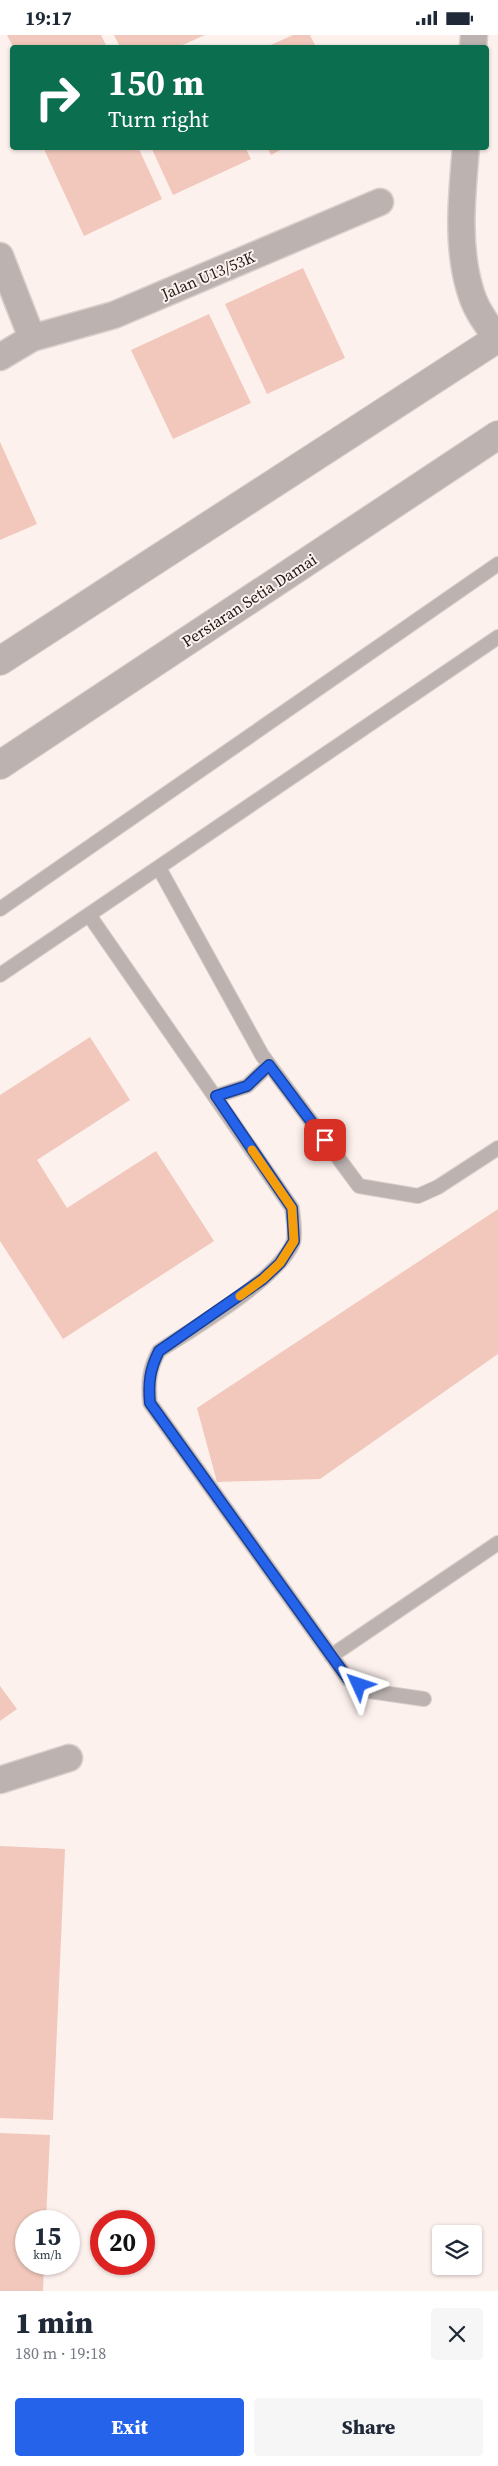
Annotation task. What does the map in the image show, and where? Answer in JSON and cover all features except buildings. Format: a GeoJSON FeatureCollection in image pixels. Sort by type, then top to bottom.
{"type":"FeatureCollection","features":[{"type":"Feature","properties":{"kind":"street"},"geometry":{"type":"LineString","coordinates":[[0,661],[498,338],[479,312],[470,292],[461,240],[466,150]]}},
{"type":"Feature","properties":{"kind":"street","name":"Jalan U13/53K"},"geometry":{"type":"LineString","coordinates":[[0,357],[32,338],[114,315],[380,202]]}},
{"type":"Feature","properties":{"kind":"street"},"geometry":{"type":"LineString","coordinates":[[0,256],[32,338]]}},
{"type":"Feature","properties":{"kind":"street","name":"Persiaran Setia Damai"},"geometry":{"type":"LineString","coordinates":[[0,765],[498,435]]}},
{"type":"Feature","properties":{"kind":"street"},"geometry":{"type":"LineString","coordinates":[[0,1780],[69,1758]]}},
{"type":"Feature","properties":{"kind":"lane"},"geometry":{"type":"LineString","coordinates":[[0,909],[498,564]]}},
{"type":"Feature","properties":{"kind":"lane"},"geometry":{"type":"LineString","coordinates":[[0,975],[498,637]]}},
{"type":"Feature","properties":{"kind":"lane"},"geometry":{"type":"LineString","coordinates":[[159,868],[269,1065],[358,1185],[418,1196],[438,1187],[498,1148]]}},
{"type":"Feature","properties":{"kind":"lane"},"geometry":{"type":"LineString","coordinates":[[89,915],[292,1208],[294,1241],[280,1263],[263,1279],[159,1351],[152,1365],[148,1383],[150,1403],[348,1679],[369,1691],[424,1699]]}},
{"type":"Feature","properties":{"kind":"lane"},"geometry":{"type":"LineString","coordinates":[[216,1096],[247,1086],[269,1065]]}},
{"type":"Feature","properties":{"kind":"lane"},"geometry":{"type":"LineString","coordinates":[[331,1656],[498,1543]]}},
{"type":"Feature","properties":{"kind":"slow traffic"},"geometry":{"type":"LineString","coordinates":[[240,1296],[263,1279],[280,1263],[294,1241],[292,1208],[252,1150]]}},
{"type":"Feature","properties":{"kind":"route"},"geometry":{"type":"LineString","coordinates":[[325,1140],[269,1065],[247,1086],[216,1096],[292,1208],[294,1241],[280,1263],[263,1279],[159,1351],[152,1365],[148,1383],[150,1403],[348,1679],[359,1685]]}}]}
